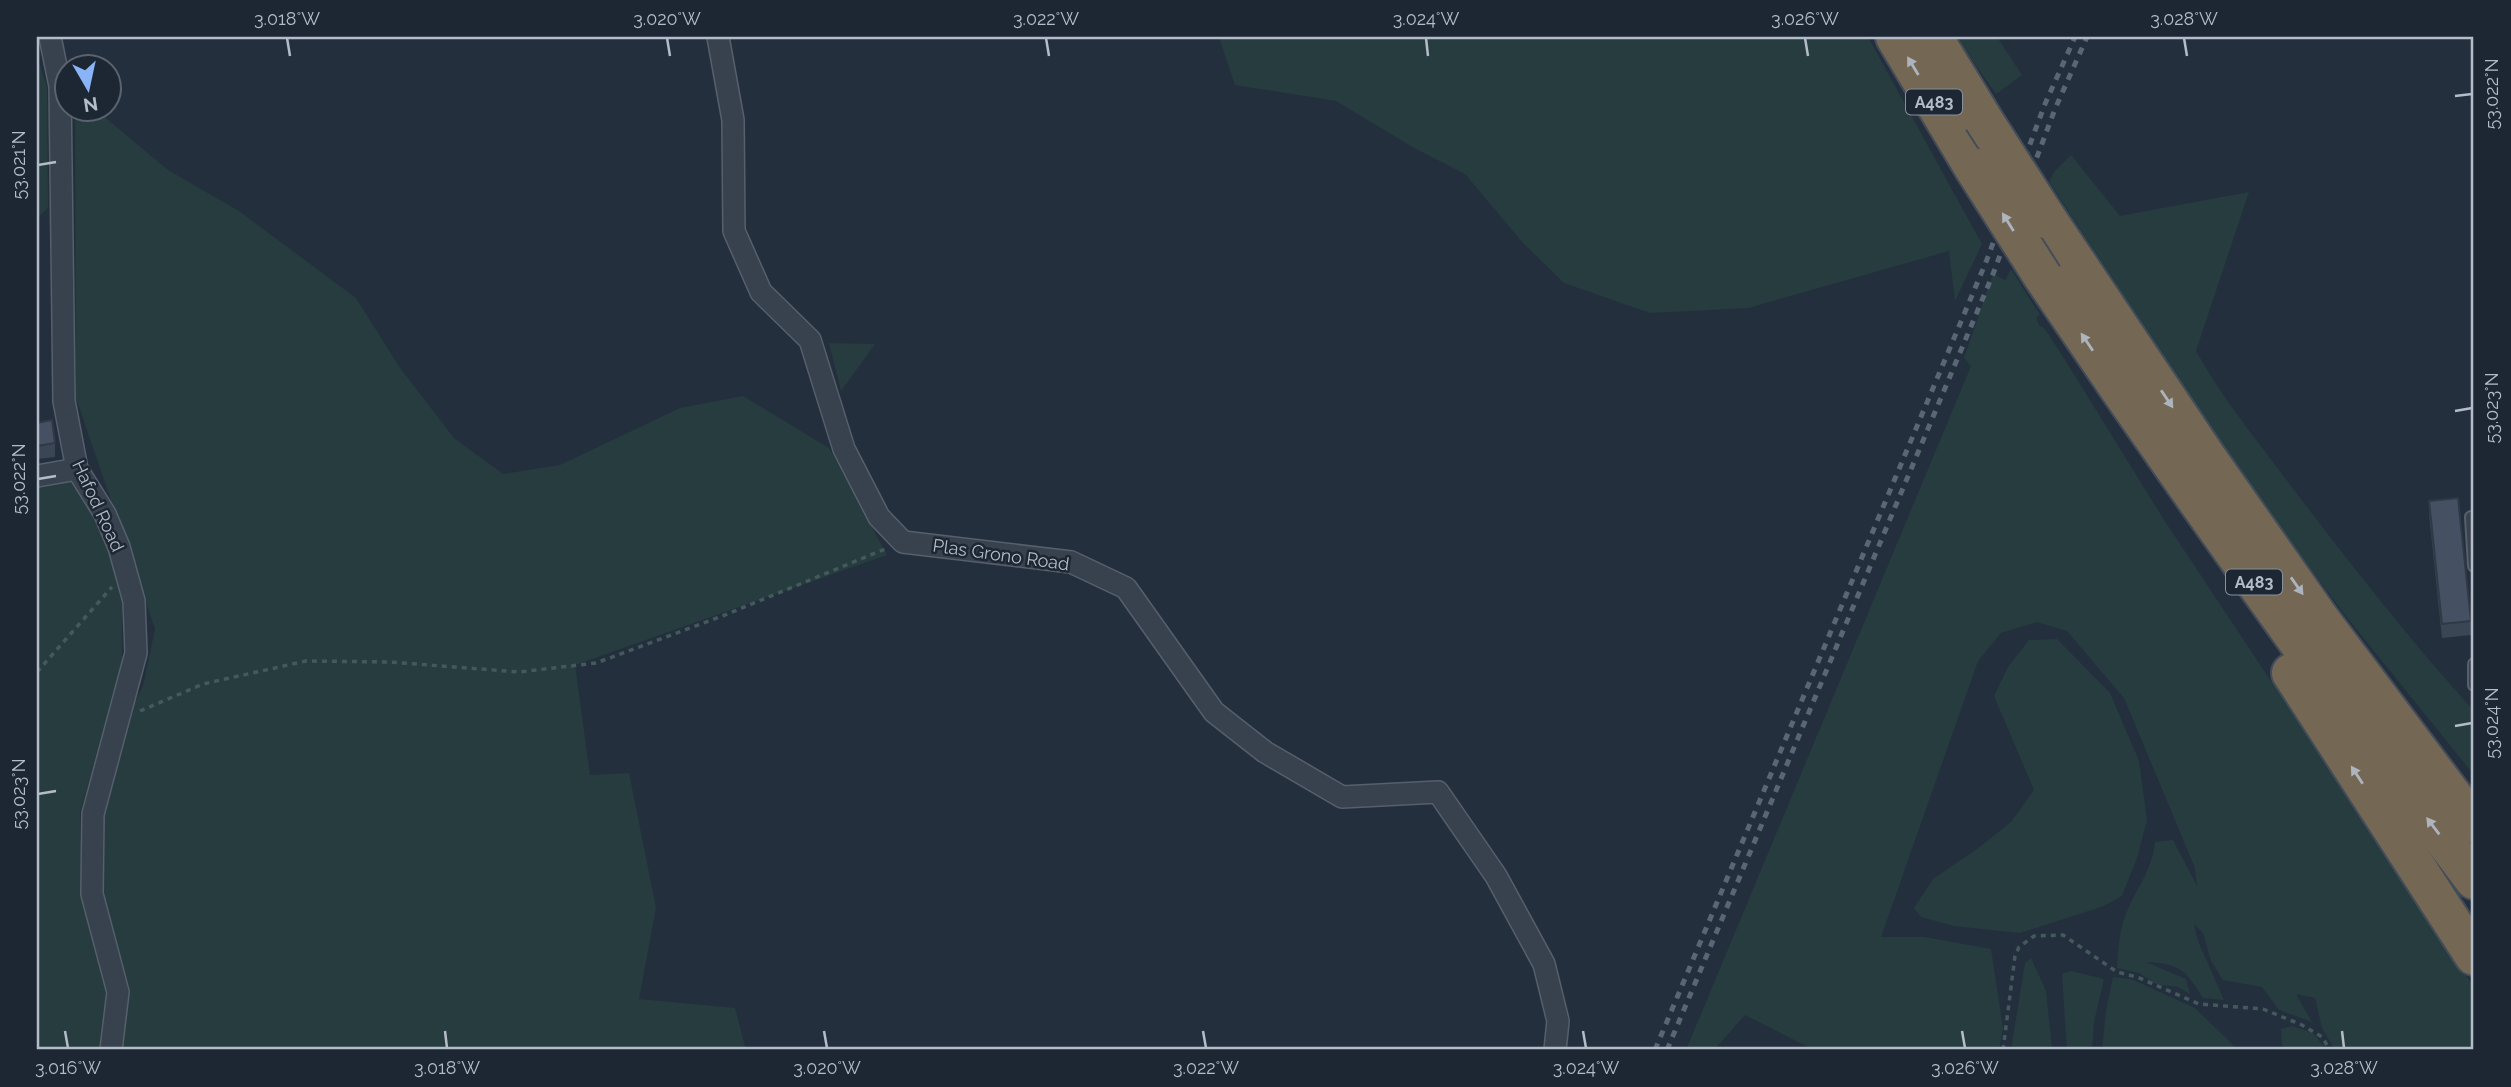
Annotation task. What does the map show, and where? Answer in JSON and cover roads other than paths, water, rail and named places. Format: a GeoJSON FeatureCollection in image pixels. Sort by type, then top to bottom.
{"type":"FeatureCollection","features":[{"type":"Feature","properties":{"kind":"highway","name":"A483"},"geometry":{"type":"LineString","coordinates":[[1895,37],[1973,167],[2116,386],[2270,603],[2474,880]]}},
{"type":"Feature","properties":{"kind":"highway","name":"A483"},"geometry":{"type":"LineString","coordinates":[[1933,37],[2048,220],[2206,456],[2320,619],[2474,824]]}},
{"type":"Feature","properties":{"kind":"highway"},"geometry":{"type":"LineString","coordinates":[[2116,386],[2200,533],[2474,956]]}},
{"type":"Feature","properties":{"kind":"highway"},"geometry":{"type":"LineString","coordinates":[[2320,619],[2474,796]]}},
{"type":"Feature","properties":{"kind":"street","name":"Hafod Road"},"geometry":{"type":"LineString","coordinates":[[50,37],[60,86],[64,401],[77,469],[105,514],[134,601],[136,653],[93,814],[93,894],[118,992],[111,1050]]}},
{"type":"Feature","properties":{"kind":"street","name":"Plas Grono Road"},"geometry":{"type":"LineString","coordinates":[[718,37],[733,120],[734,231],[761,292],[810,340],[844,449],[879,517],[903,542],[1071,562],[1126,588],[1214,712],[1265,752],[1342,797],[1438,792],[1496,876],[1544,964],[1558,1021],[1555,1050]]}},
{"type":"Feature","properties":{"kind":"street"},"geometry":{"type":"LineString","coordinates":[[37,476],[77,469]]}},
{"type":"Feature","properties":{"kind":"lane"},"geometry":{"type":"LineString","coordinates":[[2471,517],[2474,566]]}},
{"type":"Feature","properties":{"kind":"lane"},"geometry":{"type":"LineString","coordinates":[[2474,664],[2474,685]]}},
{"type":"Feature","properties":{"kind":"railway"},"geometry":{"type":"LineString","coordinates":[[1655,1050],[1986,262],[2045,104],[2075,37]]}},
{"type":"Feature","properties":{"kind":"railway"},"geometry":{"type":"LineString","coordinates":[[1667,1050],[1993,274],[2055,109],[2087,37]]}}]}
